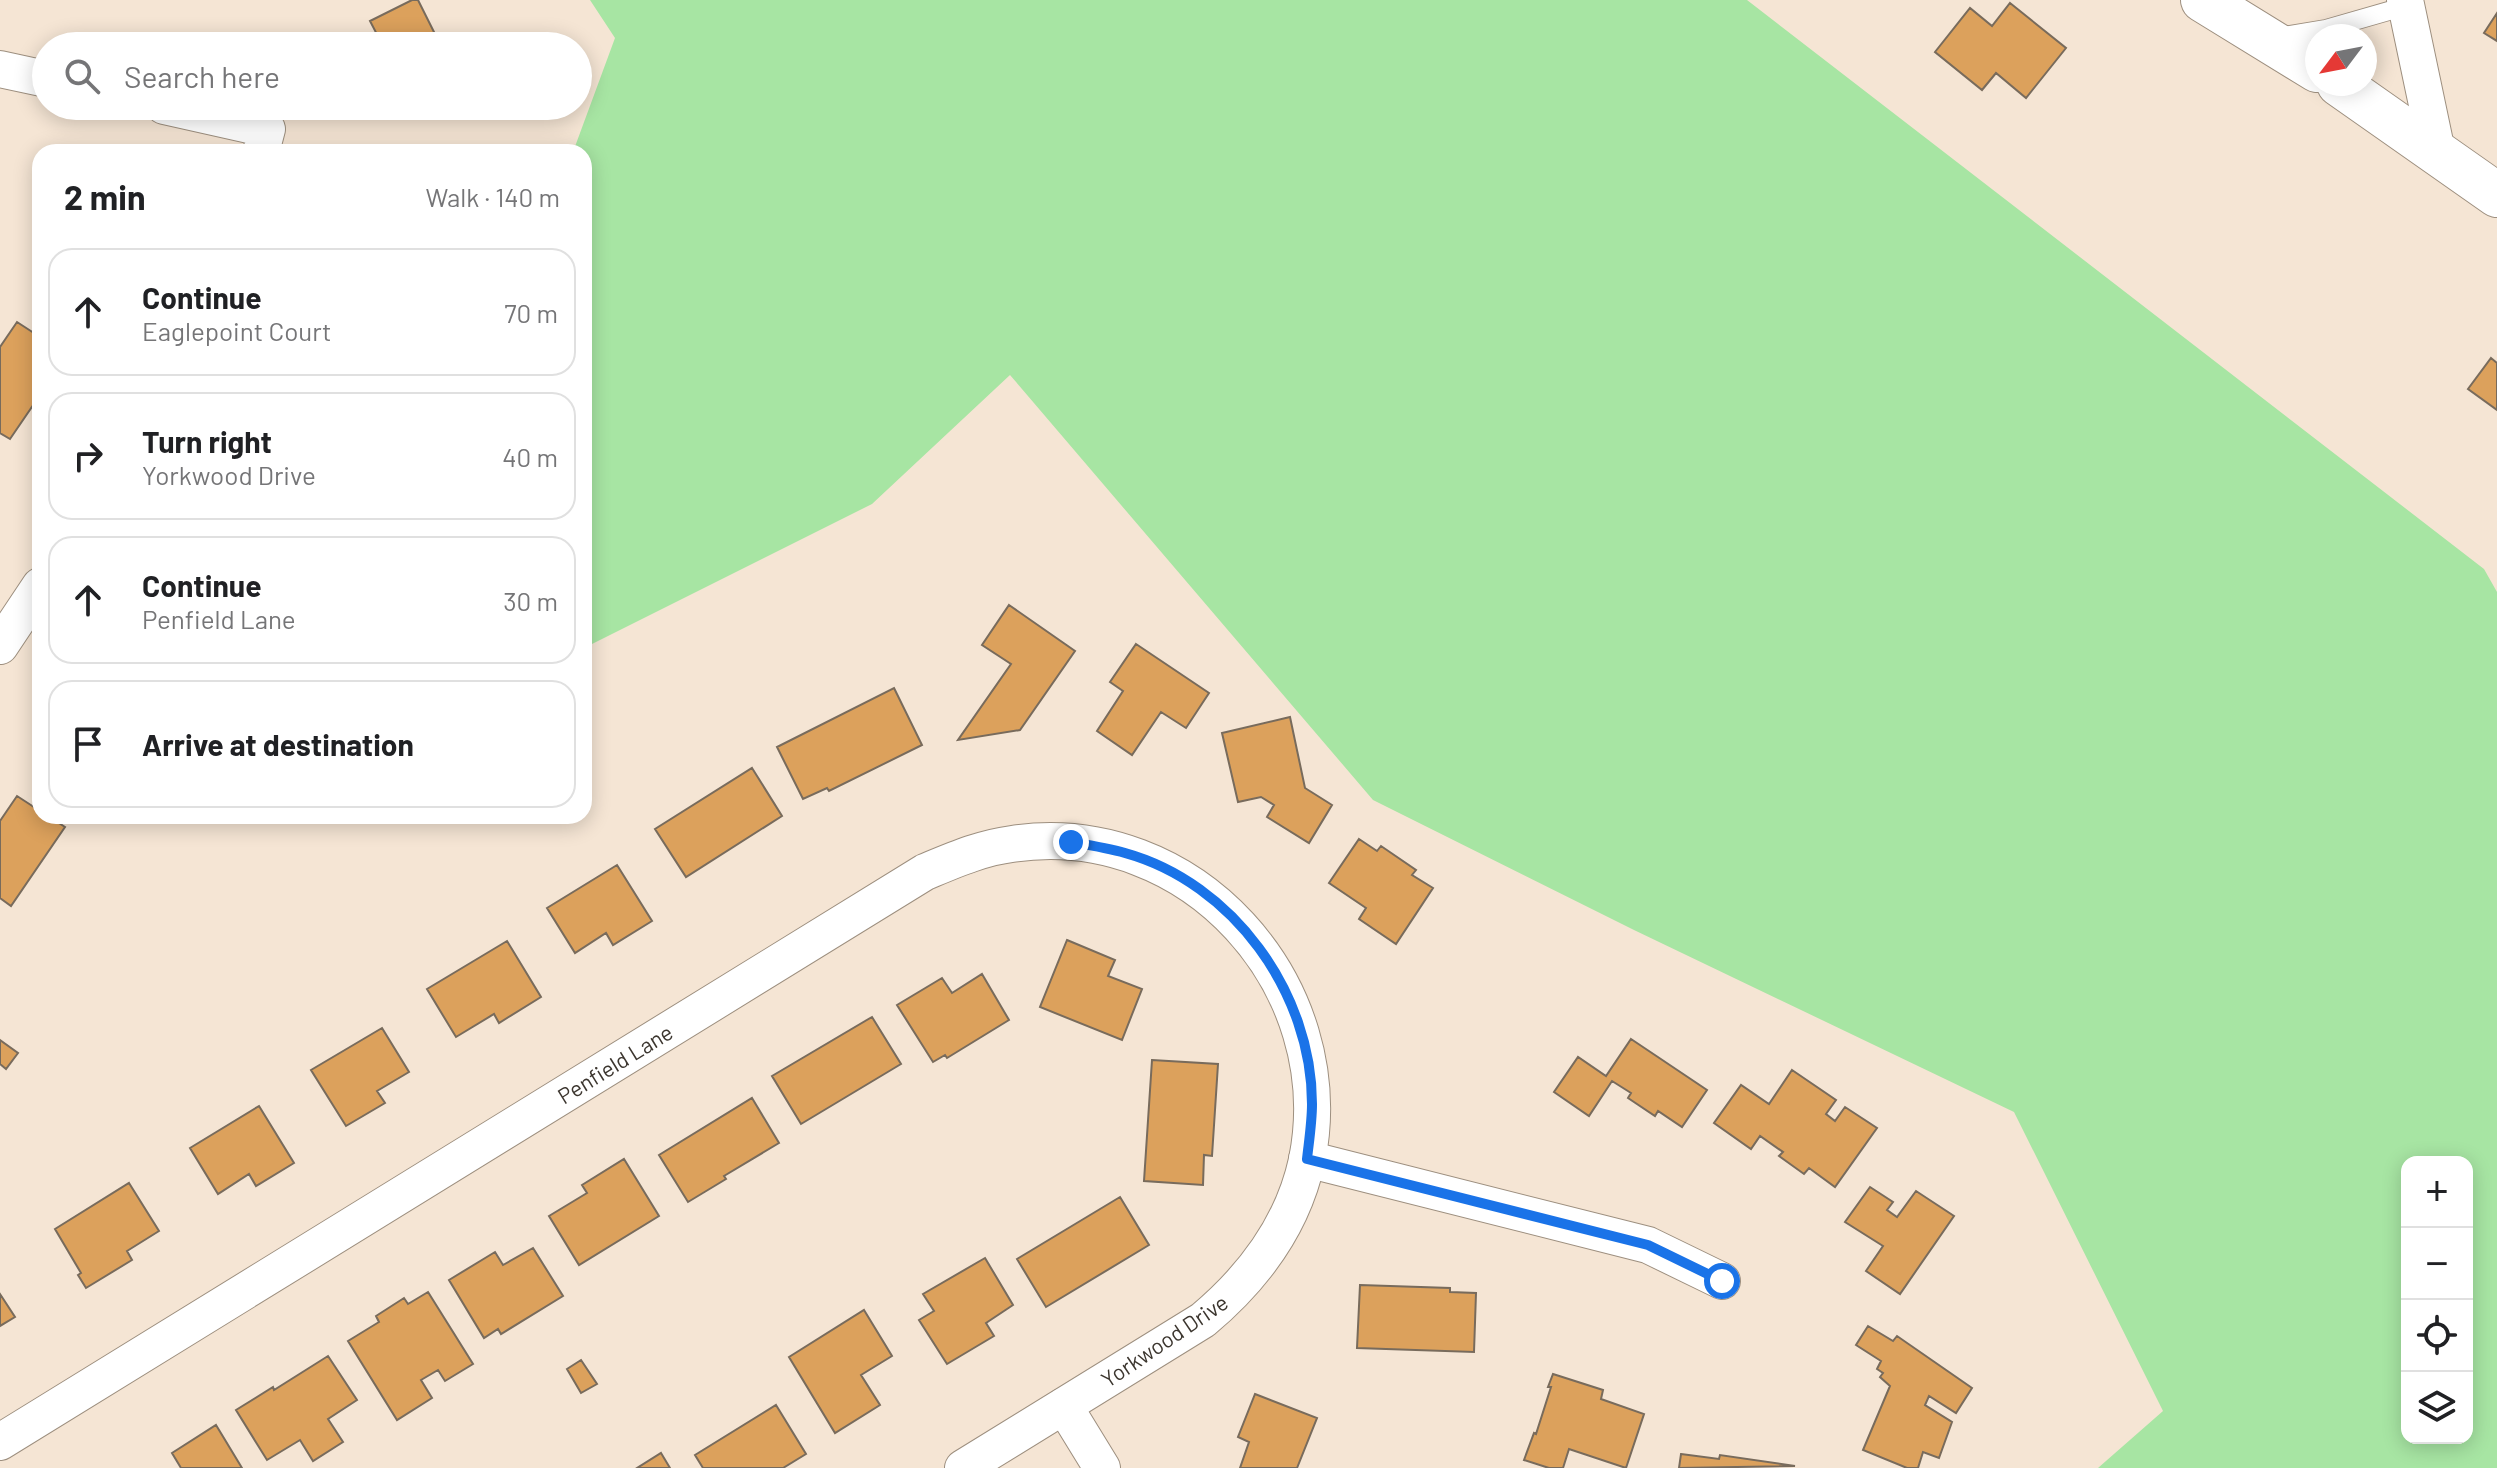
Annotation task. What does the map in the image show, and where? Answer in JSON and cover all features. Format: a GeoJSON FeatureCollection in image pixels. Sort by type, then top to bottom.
{"type":"FeatureCollection","features":[{"type":"Feature","properties":{"kind":"street"},"geometry":{"type":"LineString","coordinates":[[2203,0],[2305,63]]}},
{"type":"Feature","properties":{"kind":"street"},"geometry":{"type":"LineString","coordinates":[[2405,3],[2437,152]]}},
{"type":"Feature","properties":{"kind":"street"},"geometry":{"type":"LineString","coordinates":[[0,69],[32,76]]}},
{"type":"Feature","properties":{"kind":"street"},"geometry":{"type":"LineString","coordinates":[[2356,96],[2497,195]]}},
{"type":"Feature","properties":{"kind":"street"},"geometry":{"type":"LineString","coordinates":[[227,120],[267,129],[263,144]]}},
{"type":"Feature","properties":{"kind":"street"},"geometry":{"type":"LineString","coordinates":[[0,646],[32,598]]}},
{"type":"Feature","properties":{"kind":"street","name":"Penfield Lane"},"geometry":{"type":"LineString","coordinates":[[0,1442],[925,872],[978,850],[1015,843],[1071,842],[1126,853],[1178,875],[1209,896],[1250,935]]}},
{"type":"Feature","properties":{"kind":"street","name":"Yorkwood Drive"},"geometry":{"type":"LineString","coordinates":[[963,1468],[1203,1320],[1233,1294],[1270,1249],[1296,1197],[1307,1159],[1312,1104],[1306,1049],[1296,1014],[1281,981],[1250,935]]}},
{"type":"Feature","properties":{"kind":"street"},"geometry":{"type":"LineString","coordinates":[[1307,1159],[1648,1245],[1722,1281]]}},
{"type":"Feature","properties":{"kind":"street"},"geometry":{"type":"LineString","coordinates":[[1064,1406],[1102,1468]]}},
{"type":"Feature","properties":{"kind":"lane"},"geometry":{"type":"LineString","coordinates":[[2267,39],[2326,29],[2405,3]]}},
{"type":"Feature","properties":{"kind":"green space"},"geometry":{"type":"Polygon","coordinates":[[[590,0],[1747,0],[2484,569],[2497,592],[2497,1468],[2098,1468],[2163,1411],[2014,1112],[1634,930],[1373,800],[1010,375],[872,504],[592,644],[592,144],[576,144],[585,120],[592,120],[592,100],[615,38],[590,0]]]}},
{"type":"Feature","properties":{"kind":"building"},"geometry":{"type":"Polygon","coordinates":[[[412,0],[418,0],[434,32],[376,32],[370,21],[412,0]]]}},
{"type":"Feature","properties":{"kind":"building"},"geometry":{"type":"Polygon","coordinates":[[[2010,3],[2066,48],[2026,98],[1996,73],[1982,90],[1935,52],[1970,8],[1992,26],[2010,3]]]}},
{"type":"Feature","properties":{"kind":"building"},"geometry":{"type":"Polygon","coordinates":[[[2497,13],[2497,41],[2484,33],[2497,13]]]}},
{"type":"Feature","properties":{"kind":"building"},"geometry":{"type":"Polygon","coordinates":[[[17,322],[32,332],[32,407],[10,439],[0,433],[0,347],[17,322]]]}},
{"type":"Feature","properties":{"kind":"building"},"geometry":{"type":"Polygon","coordinates":[[[2491,358],[2497,363],[2497,410],[2468,389],[2491,358]]]}},
{"type":"Feature","properties":{"kind":"building"},"geometry":{"type":"Polygon","coordinates":[[[1009,605],[1075,651],[1020,730],[958,740],[1011,664],[982,645],[1009,605]]]}},
{"type":"Feature","properties":{"kind":"building"},"geometry":{"type":"Polygon","coordinates":[[[1136,644],[1209,693],[1186,728],[1161,712],[1132,755],[1097,731],[1123,691],[1110,682],[1136,644]]]}},
{"type":"Feature","properties":{"kind":"building"},"geometry":{"type":"Polygon","coordinates":[[[894,688],[922,745],[829,791],[827,788],[803,799],[777,747],[894,688]]]}},
{"type":"Feature","properties":{"kind":"building"},"geometry":{"type":"Polygon","coordinates":[[[1290,717],[1305,788],[1332,805],[1309,843],[1267,817],[1274,805],[1261,797],[1238,802],[1222,733],[1290,717]]]}},
{"type":"Feature","properties":{"kind":"building"},"geometry":{"type":"Polygon","coordinates":[[[752,768],[782,816],[686,877],[655,829],[752,768]]]}},
{"type":"Feature","properties":{"kind":"building"},"geometry":{"type":"Polygon","coordinates":[[[17,796],[32,806],[32,824],[60,824],[65,827],[11,906],[0,898],[0,821],[17,796]]]}},
{"type":"Feature","properties":{"kind":"building"},"geometry":{"type":"Polygon","coordinates":[[[1359,839],[1377,851],[1381,846],[1416,870],[1412,875],[1433,888],[1396,944],[1359,919],[1366,908],[1329,883],[1359,839]]]}},
{"type":"Feature","properties":{"kind":"building"},"geometry":{"type":"Polygon","coordinates":[[[617,865],[652,921],[613,945],[606,933],[575,953],[547,908],[617,865]]]}},
{"type":"Feature","properties":{"kind":"building"},"geometry":{"type":"Polygon","coordinates":[[[1067,940],[1115,960],[1108,976],[1142,989],[1122,1040],[1040,1007],[1067,940]]]}},
{"type":"Feature","properties":{"kind":"building"},"geometry":{"type":"Polygon","coordinates":[[[507,941],[541,997],[499,1023],[494,1014],[456,1037],[427,989],[507,941]]]}},
{"type":"Feature","properties":{"kind":"building"},"geometry":{"type":"Polygon","coordinates":[[[982,974],[1009,1020],[947,1058],[945,1055],[933,1062],[897,1005],[942,978],[952,993],[982,974]]]}},
{"type":"Feature","properties":{"kind":"building"},"geometry":{"type":"Polygon","coordinates":[[[872,1017],[901,1064],[801,1124],[772,1076],[872,1017]]]}},
{"type":"Feature","properties":{"kind":"building"},"geometry":{"type":"Polygon","coordinates":[[[382,1028],[409,1072],[377,1091],[385,1103],[346,1126],[311,1070],[382,1028]]]}},
{"type":"Feature","properties":{"kind":"building"},"geometry":{"type":"Polygon","coordinates":[[[1631,1039],[1707,1090],[1682,1127],[1658,1111],[1655,1116],[1628,1098],[1631,1093],[1612,1081],[1589,1116],[1554,1092],[1578,1057],[1606,1076],[1631,1039]]]}},
{"type":"Feature","properties":{"kind":"building"},"geometry":{"type":"Polygon","coordinates":[[[0,1040],[18,1053],[6,1069],[0,1064],[0,1040]]]}},
{"type":"Feature","properties":{"kind":"building"},"geometry":{"type":"Polygon","coordinates":[[[1152,1060],[1218,1064],[1212,1156],[1204,1155],[1203,1185],[1144,1181],[1152,1060]]]}},
{"type":"Feature","properties":{"kind":"building"},"geometry":{"type":"Polygon","coordinates":[[[1792,1070],[1836,1100],[1826,1114],[1835,1121],[1845,1107],[1877,1128],[1835,1187],[1809,1168],[1804,1174],[1779,1156],[1783,1152],[1760,1136],[1751,1149],[1714,1123],[1741,1085],[1769,1104],[1792,1070]]]}},
{"type":"Feature","properties":{"kind":"building"},"geometry":{"type":"Polygon","coordinates":[[[752,1098],[779,1143],[688,1202],[659,1155],[752,1098]]]}},
{"type":"Feature","properties":{"kind":"building"},"geometry":{"type":"Polygon","coordinates":[[[259,1106],[294,1163],[256,1186],[249,1174],[218,1194],[190,1148],[259,1106]]]}},
{"type":"Feature","properties":{"kind":"building"},"geometry":{"type":"Polygon","coordinates":[[[624,1159],[659,1216],[579,1265],[549,1216],[587,1193],[582,1185],[624,1159]]]}},
{"type":"Feature","properties":{"kind":"building"},"geometry":{"type":"Polygon","coordinates":[[[129,1183],[159,1231],[127,1251],[132,1260],[86,1288],[78,1275],[81,1273],[55,1229],[129,1183]]]}},
{"type":"Feature","properties":{"kind":"building"},"geometry":{"type":"Polygon","coordinates":[[[1870,1187],[1893,1202],[1887,1210],[1897,1217],[1916,1191],[1954,1216],[1900,1294],[1866,1271],[1883,1246],[1845,1222],[1870,1187]]]}},
{"type":"Feature","properties":{"kind":"building"},"geometry":{"type":"Polygon","coordinates":[[[1120,1197],[1149,1245],[1046,1307],[1017,1259],[1120,1197]]]}},
{"type":"Feature","properties":{"kind":"building"},"geometry":{"type":"Polygon","coordinates":[[[533,1248],[563,1296],[501,1334],[498,1329],[484,1338],[449,1280],[495,1252],[503,1265],[533,1248]]]}},
{"type":"Feature","properties":{"kind":"building"},"geometry":{"type":"Polygon","coordinates":[[[985,1258],[1013,1305],[986,1323],[994,1336],[947,1364],[919,1320],[934,1311],[923,1294],[985,1258]]]}},
{"type":"Feature","properties":{"kind":"building"},"geometry":{"type":"Polygon","coordinates":[[[1360,1285],[1450,1288],[1450,1292],[1476,1293],[1474,1352],[1357,1348],[1360,1285]]]}},
{"type":"Feature","properties":{"kind":"building"},"geometry":{"type":"Polygon","coordinates":[[[428,1292],[473,1364],[445,1381],[438,1370],[421,1380],[432,1398],[397,1420],[348,1341],[379,1322],[376,1316],[404,1298],[408,1304],[428,1292]]]}},
{"type":"Feature","properties":{"kind":"building"},"geometry":{"type":"Polygon","coordinates":[[[0,1294],[15,1317],[0,1326],[0,1294]]]}},
{"type":"Feature","properties":{"kind":"building"},"geometry":{"type":"Polygon","coordinates":[[[864,1310],[892,1356],[861,1375],[880,1405],[835,1433],[789,1357],[864,1310]]]}},
{"type":"Feature","properties":{"kind":"building"},"geometry":{"type":"Polygon","coordinates":[[[1868,1326],[1893,1341],[1897,1336],[1972,1388],[1956,1413],[1929,1396],[1925,1405],[1952,1422],[1939,1458],[1923,1452],[1918,1468],[1907,1468],[1863,1450],[1890,1386],[1880,1377],[1883,1373],[1877,1369],[1881,1361],[1856,1345],[1868,1326]]]}},
{"type":"Feature","properties":{"kind":"building"},"geometry":{"type":"Polygon","coordinates":[[[328,1356],[357,1400],[328,1419],[343,1442],[313,1461],[300,1440],[267,1460],[236,1410],[328,1356]]]}},
{"type":"Feature","properties":{"kind":"building"},"geometry":{"type":"Polygon","coordinates":[[[581,1360],[597,1384],[581,1393],[567,1369],[581,1360]]]}},
{"type":"Feature","properties":{"kind":"building"},"geometry":{"type":"Polygon","coordinates":[[[1553,1374],[1603,1390],[1601,1399],[1644,1414],[1626,1468],[1569,1449],[1563,1468],[1549,1468],[1524,1460],[1536,1434],[1553,1374]]]}},
{"type":"Feature","properties":{"kind":"building"},"geometry":{"type":"Polygon","coordinates":[[[1255,1394],[1317,1418],[1297,1468],[1240,1468],[1249,1442],[1238,1437],[1255,1394]]]}},
{"type":"Feature","properties":{"kind":"building"},"geometry":{"type":"Polygon","coordinates":[[[776,1405],[806,1454],[783,1468],[703,1468],[695,1455],[776,1405]]]}},
{"type":"Feature","properties":{"kind":"building"},"geometry":{"type":"Polygon","coordinates":[[[216,1425],[242,1468],[181,1468],[172,1453],[216,1425]]]}},
{"type":"Feature","properties":{"kind":"building"},"geometry":{"type":"Polygon","coordinates":[[[661,1453],[670,1468],[637,1468],[661,1453]]]}},
{"type":"Feature","properties":{"kind":"building"},"geometry":{"type":"Polygon","coordinates":[[[1681,1454],[1719,1459],[1720,1455],[1795,1466],[1679,1468],[1681,1454]]]}},
{"type":"Feature","properties":{"kind":"route"},"geometry":{"type":"LineString","coordinates":[[1071,842],[1126,853],[1178,875],[1209,896],[1250,935],[1281,981],[1296,1014],[1306,1049],[1312,1104],[1307,1159],[1648,1245],[1722,1281]]}}]}
